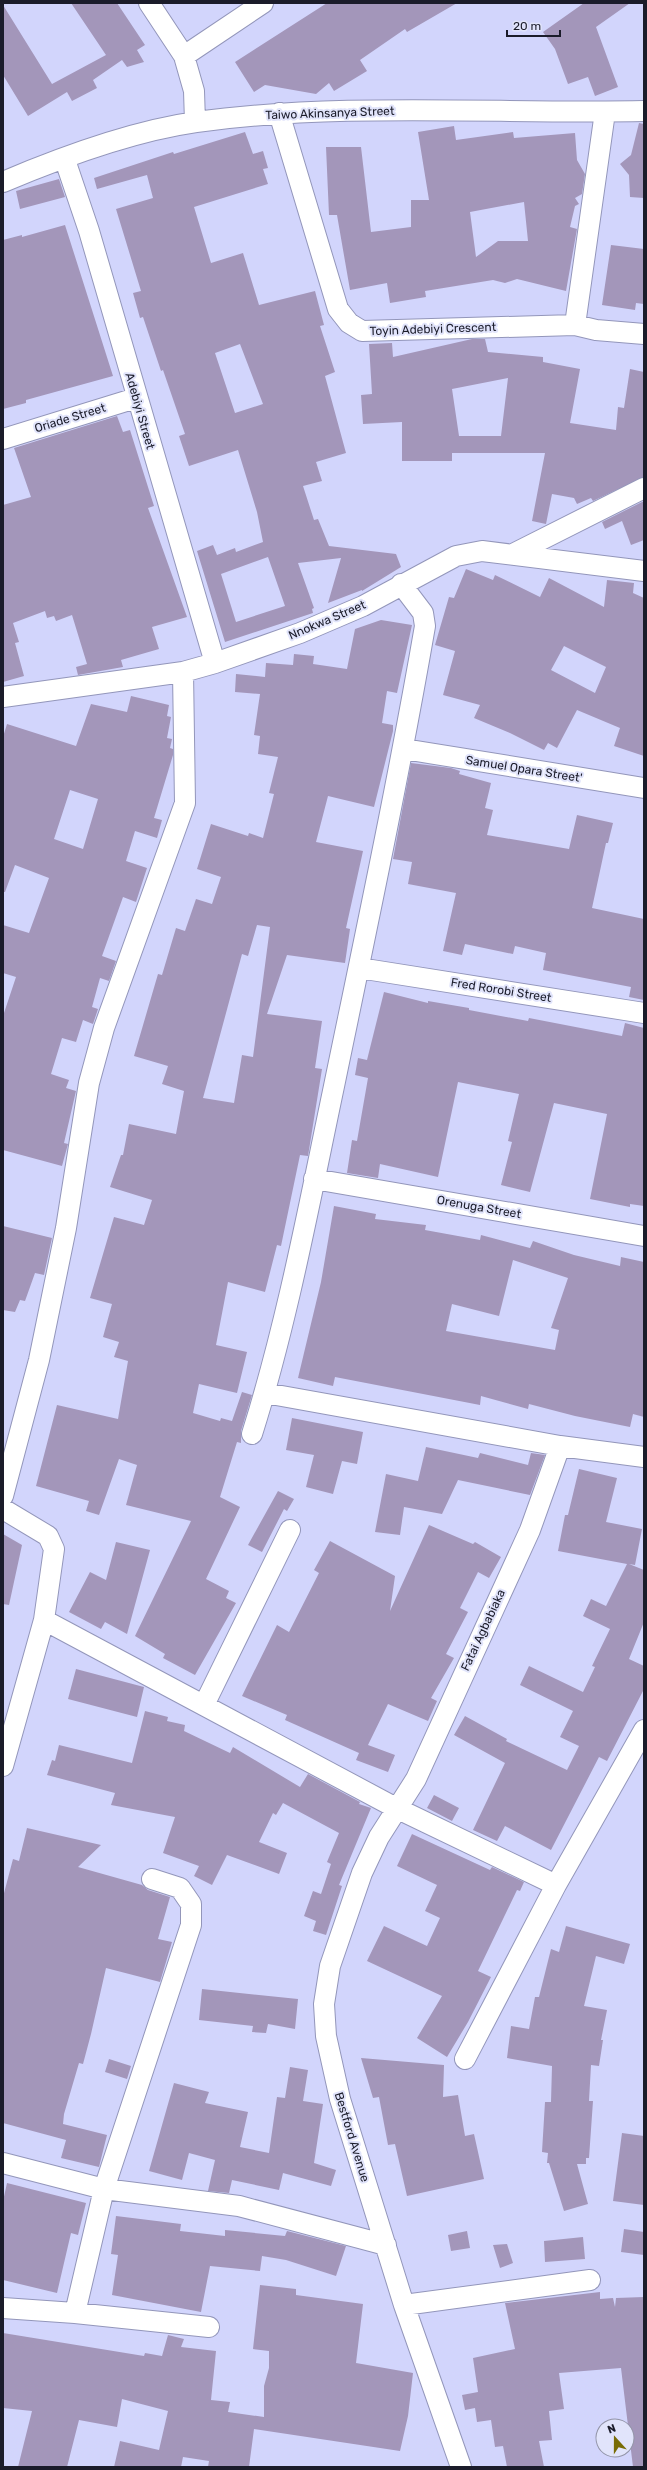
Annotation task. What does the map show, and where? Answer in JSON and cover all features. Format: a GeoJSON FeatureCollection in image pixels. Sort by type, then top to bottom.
{"type":"FeatureCollection","features":[{"type":"Feature","properties":{"kind":"street"},"geometry":{"type":"LineString","coordinates":[[148,3],[184,56],[194,91],[195,122]]}},
{"type":"Feature","properties":{"kind":"street"},"geometry":{"type":"LineString","coordinates":[[184,56],[263,3]]}},
{"type":"Feature","properties":{"kind":"street","name":"Taiwo Akinsanya Street"},"geometry":{"type":"LineString","coordinates":[[3,182],[116,140],[195,122],[310,111],[644,111]]}},
{"type":"Feature","properties":{"kind":"street"},"geometry":{"type":"LineString","coordinates":[[575,325],[604,112]]}},
{"type":"Feature","properties":{"kind":"street","name":"Toyin Adebiyi Crescent"},"geometry":{"type":"LineString","coordinates":[[279,113],[338,309],[349,323],[362,331],[575,325],[596,330],[644,334]]}},
{"type":"Feature","properties":{"kind":"street","name":"Adebiyi Street"},"geometry":{"type":"LineString","coordinates":[[65,160],[88,231],[215,663]]}},
{"type":"Feature","properties":{"kind":"street","name":"Oriade Street"},"geometry":{"type":"LineString","coordinates":[[3,439],[136,398]]}},
{"type":"Feature","properties":{"kind":"street"},"geometry":{"type":"LineString","coordinates":[[513,554],[644,488]]}},
{"type":"Feature","properties":{"kind":"street","name":"Nnokwa Street"},"geometry":{"type":"LineString","coordinates":[[3,697],[183,672],[215,663],[300,633],[363,606],[401,584],[456,556],[482,551],[644,571]]}},
{"type":"Feature","properties":{"kind":"street"},"geometry":{"type":"LineString","coordinates":[[252,1434],[265,1393],[314,1179],[404,749],[424,626],[423,613],[401,584]]}},
{"type":"Feature","properties":{"kind":"street"},"geometry":{"type":"LineString","coordinates":[[3,1496],[39,1360],[66,1228],[89,1083],[96,1055],[104,1028],[185,803],[183,672]]}},
{"type":"Feature","properties":{"kind":"street","name":"Samuel Opara Street'"},"geometry":{"type":"LineString","coordinates":[[404,749],[644,788]]}},
{"type":"Feature","properties":{"kind":"street","name":"Fred Rorobi Street"},"geometry":{"type":"LineString","coordinates":[[359,968],[644,1013]]}},
{"type":"Feature","properties":{"kind":"street","name":"Orenuga Street"},"geometry":{"type":"LineString","coordinates":[[314,1179],[644,1236]]}},
{"type":"Feature","properties":{"kind":"street"},"geometry":{"type":"LineString","coordinates":[[265,1393],[560,1446],[644,1457]]}},
{"type":"Feature","properties":{"kind":"street","name":"Fatai Agbabiaka"},"geometry":{"type":"LineString","coordinates":[[396,1808],[416,1779],[530,1530],[560,1446]]}},
{"type":"Feature","properties":{"kind":"street"},"geometry":{"type":"LineString","coordinates":[[3,1510],[48,1536],[54,1549],[44,1620],[3,1766]]}},
{"type":"Feature","properties":{"kind":"street"},"geometry":{"type":"LineString","coordinates":[[204,1705],[290,1530]]}},
{"type":"Feature","properties":{"kind":"street"},"geometry":{"type":"LineString","coordinates":[[44,1620],[396,1808],[556,1885]]}},
{"type":"Feature","properties":{"kind":"street"},"geometry":{"type":"LineString","coordinates":[[465,2059],[556,1885],[644,1730]]}},
{"type":"Feature","properties":{"kind":"street","name":"Bestford Avenue"},"geometry":{"type":"LineString","coordinates":[[396,1808],[378,1836],[362,1873],[330,1966],[324,2004],[326,2036],[340,2099],[404,2305],[461,2467]]}},
{"type":"Feature","properties":{"kind":"street"},"geometry":{"type":"LineString","coordinates":[[75,2313],[104,2189],[191,1925],[191,1904],[180,1888],[152,1879]]}},
{"type":"Feature","properties":{"kind":"street"},"geometry":{"type":"LineString","coordinates":[[3,2163],[104,2189],[239,2206],[386,2245]]}},
{"type":"Feature","properties":{"kind":"street"},"geometry":{"type":"LineString","coordinates":[[404,2305],[590,2280]]}},
{"type":"Feature","properties":{"kind":"street"},"geometry":{"type":"LineString","coordinates":[[3,2308],[75,2313],[209,2327]]}},
{"type":"Feature","properties":{"kind":"building"},"geometry":{"type":"Polygon","coordinates":[[[71,3],[117,3],[145,45],[137,50],[144,62],[127,67],[122,60],[93,80],[97,88],[72,101],[67,92],[28,116],[3,75],[3,5],[52,84],[106,55],[71,3]]]}},
{"type":"Feature","properties":{"kind":"building"},"geometry":{"type":"Polygon","coordinates":[[[327,3],[457,3],[407,32],[405,29],[360,60],[367,71],[334,91],[329,83],[316,94],[265,85],[254,92],[235,62],[327,3]]]}},
{"type":"Feature","properties":{"kind":"building"},"geometry":{"type":"Polygon","coordinates":[[[584,3],[630,3],[596,27],[618,87],[595,96],[588,77],[568,84],[555,49],[543,32],[584,3]]]}},
{"type":"Feature","properties":{"kind":"building"},"geometry":{"type":"Polygon","coordinates":[[[639,123],[644,124],[644,198],[630,197],[629,175],[620,164],[631,155],[639,123]]]}},
{"type":"Feature","properties":{"kind":"building"},"geometry":{"type":"Polygon","coordinates":[[[454,126],[456,140],[513,132],[514,138],[575,133],[577,160],[585,174],[582,194],[575,198],[579,204],[575,206],[570,227],[577,229],[566,291],[517,279],[505,283],[493,280],[425,291],[426,297],[390,303],[387,283],[350,290],[337,215],[329,215],[326,147],[361,147],[371,232],[411,227],[411,200],[429,200],[418,132],[454,126]],[[524,202],[470,212],[476,257],[498,241],[528,241],[524,202]]]}},
{"type":"Feature","properties":{"kind":"building"},"geometry":{"type":"Polygon","coordinates":[[[245,132],[253,154],[263,151],[268,168],[263,169],[268,184],[194,207],[211,263],[243,253],[259,305],[315,291],[324,325],[320,326],[335,372],[325,376],[346,453],[316,462],[322,481],[303,486],[314,520],[318,519],[329,546],[396,554],[401,567],[362,591],[328,603],[341,558],[298,563],[314,608],[312,609],[313,613],[225,642],[197,551],[213,545],[217,555],[235,548],[236,552],[263,542],[257,512],[238,450],[189,466],[179,436],[185,434],[163,370],[161,371],[143,317],[140,318],[133,293],[141,291],[116,209],[153,198],[147,175],[97,189],[94,178],[173,152],[174,154],[245,132]],[[240,344],[215,353],[235,413],[263,404],[240,344]],[[268,557],[221,574],[236,622],[285,606],[268,557]]]}},
{"type":"Feature","properties":{"kind":"building"},"geometry":{"type":"Polygon","coordinates":[[[59,179],[65,197],[20,209],[16,191],[59,179]]]}},
{"type":"Feature","properties":{"kind":"building"},"geometry":{"type":"Polygon","coordinates":[[[65,225],[113,376],[26,400],[26,403],[3,409],[3,240],[22,235],[22,237],[65,225]]]}},
{"type":"Feature","properties":{"kind":"building"},"geometry":{"type":"Polygon","coordinates":[[[611,245],[644,249],[644,304],[636,303],[635,310],[602,305],[611,245]]]}},
{"type":"Feature","properties":{"kind":"building"},"geometry":{"type":"Polygon","coordinates":[[[472,339],[485,339],[488,352],[543,357],[543,362],[580,369],[570,423],[616,430],[618,407],[624,408],[630,369],[644,372],[644,477],[593,501],[591,498],[577,504],[574,498],[552,494],[546,524],[532,521],[545,453],[452,453],[452,461],[402,461],[402,422],[363,424],[361,395],[372,394],[369,344],[392,343],[393,357],[472,339]],[[508,378],[452,389],[459,436],[501,436],[508,378]]]}},
{"type":"Feature","properties":{"kind":"building"},"geometry":{"type":"Polygon","coordinates":[[[117,416],[123,432],[130,430],[154,506],[148,508],[187,617],[152,627],[159,649],[121,660],[123,667],[78,675],[76,667],[87,664],[72,615],[56,621],[54,616],[47,618],[45,611],[13,623],[19,642],[15,643],[24,676],[3,682],[3,505],[31,497],[14,448],[117,416]]]}},
{"type":"Feature","properties":{"kind":"building"},"geometry":{"type":"Polygon","coordinates":[[[644,501],[644,540],[631,545],[622,521],[605,529],[602,522],[644,501]]]}},
{"type":"Feature","properties":{"kind":"building"},"geometry":{"type":"Polygon","coordinates":[[[466,569],[493,580],[495,575],[540,597],[549,578],[604,607],[607,580],[634,583],[633,593],[644,598],[644,756],[614,746],[620,728],[577,710],[557,748],[548,743],[544,750],[510,733],[474,718],[480,705],[443,695],[455,651],[435,645],[449,597],[454,598],[466,569]],[[564,646],[551,670],[595,693],[606,667],[564,646]]]}},
{"type":"Feature","properties":{"kind":"building"},"geometry":{"type":"Polygon","coordinates":[[[381,620],[412,625],[397,693],[387,691],[382,723],[393,725],[393,731],[374,807],[328,796],[316,842],[363,851],[346,928],[350,929],[345,963],[287,955],[267,1014],[322,1021],[315,1068],[322,1069],[308,1156],[300,1155],[281,1246],[277,1245],[265,1292],[228,1282],[216,1345],[247,1352],[237,1393],[199,1384],[193,1413],[220,1421],[221,1418],[232,1421],[242,1392],[252,1395],[241,1431],[241,1443],[237,1442],[220,1497],[240,1507],[206,1579],[229,1591],[226,1598],[236,1603],[195,1675],[163,1658],[165,1654],[135,1636],[191,1521],[126,1505],[137,1465],[119,1459],[99,1515],[86,1511],[89,1501],[36,1486],[57,1405],[118,1419],[128,1361],[114,1357],[119,1342],[103,1337],[112,1304],[90,1298],[114,1217],[144,1225],[152,1200],[110,1187],[121,1155],[123,1155],[129,1124],[176,1134],[184,1091],[162,1084],[168,1066],[134,1056],[158,974],[162,975],[176,928],[185,931],[196,899],[212,904],[221,877],[197,869],[211,824],[248,836],[249,833],[263,838],[274,794],[269,793],[278,757],[258,754],[260,736],[254,735],[260,694],[235,692],[236,674],[265,677],[266,663],[293,665],[294,654],[314,656],[313,664],[347,669],[355,629],[381,620]],[[257,925],[248,956],[242,954],[203,1098],[234,1103],[242,1055],[253,1057],[270,927],[257,925]]]}},
{"type":"Feature","properties":{"kind":"building"},"geometry":{"type":"Polygon","coordinates":[[[131,696],[169,705],[167,716],[171,717],[167,738],[172,739],[170,748],[173,749],[173,755],[154,818],[162,820],[157,838],[135,831],[126,861],[147,868],[136,902],[123,897],[102,956],[116,961],[109,981],[100,978],[92,1007],[98,1009],[93,1024],[83,1020],[76,1042],[62,1038],[51,1074],[69,1080],[66,1088],[76,1091],[64,1143],[68,1144],[62,1166],[3,1150],[3,1016],[16,977],[3,973],[3,925],[29,933],[49,878],[15,865],[5,892],[3,892],[3,737],[7,724],[76,746],[91,704],[127,712],[131,696]],[[70,790],[54,839],[83,849],[98,799],[70,790]]]}},
{"type":"Feature","properties":{"kind":"building"},"geometry":{"type":"Polygon","coordinates":[[[411,763],[451,768],[460,771],[459,774],[491,783],[485,808],[493,810],[487,835],[569,849],[577,815],[613,823],[608,843],[606,843],[592,908],[644,919],[644,1000],[629,997],[631,987],[543,970],[546,953],[515,946],[513,954],[465,944],[462,955],[443,951],[456,893],[408,884],[412,862],[393,859],[411,763]]]}},
{"type":"Feature","properties":{"kind":"building"},"geometry":{"type":"Polygon","coordinates":[[[384,992],[428,1003],[428,1001],[469,1008],[469,1010],[528,1021],[529,1018],[622,1036],[625,1023],[644,1028],[644,1206],[630,1204],[630,1207],[590,1199],[607,1114],[554,1103],[530,1192],[501,1185],[512,1142],[508,1141],[519,1094],[458,1082],[438,1177],[380,1164],[378,1178],[347,1173],[352,1140],[357,1141],[368,1078],[355,1075],[358,1058],[367,1060],[384,992]]]}},
{"type":"Feature","properties":{"kind":"building"},"geometry":{"type":"Polygon","coordinates":[[[334,1206],[376,1214],[375,1219],[426,1225],[425,1230],[480,1240],[481,1235],[530,1248],[533,1241],[574,1255],[620,1266],[621,1257],[644,1262],[644,1417],[633,1414],[630,1427],[575,1416],[529,1404],[528,1409],[481,1396],[480,1405],[335,1377],[333,1386],[298,1378],[321,1282],[334,1206]],[[513,1260],[499,1316],[452,1304],[446,1331],[555,1350],[559,1330],[551,1328],[568,1278],[513,1260]]]}},
{"type":"Feature","properties":{"kind":"building"},"geometry":{"type":"Polygon","coordinates":[[[3,1226],[52,1238],[44,1275],[35,1273],[25,1301],[20,1300],[15,1312],[3,1310],[3,1226]]]}},
{"type":"Feature","properties":{"kind":"building"},"geometry":{"type":"Polygon","coordinates":[[[292,1418],[363,1432],[357,1464],[342,1461],[333,1494],[306,1487],[314,1455],[286,1450],[292,1418]]]}},
{"type":"Feature","properties":{"kind":"building"},"geometry":{"type":"Polygon","coordinates":[[[426,1447],[478,1458],[480,1453],[528,1465],[531,1453],[545,1455],[530,1495],[458,1480],[442,1514],[404,1507],[400,1535],[375,1532],[386,1474],[418,1481],[426,1447]]]}},
{"type":"Feature","properties":{"kind":"building"},"geometry":{"type":"Polygon","coordinates":[[[579,1469],[617,1478],[606,1522],[642,1529],[635,1565],[629,1564],[644,1570],[644,1622],[629,1659],[644,1666],[644,1689],[607,1761],[599,1757],[551,1850],[505,1826],[497,1841],[473,1830],[505,1763],[454,1735],[465,1716],[507,1739],[506,1741],[567,1770],[579,1746],[560,1737],[573,1711],[520,1685],[529,1666],[583,1692],[595,1667],[592,1666],[610,1629],[583,1616],[591,1599],[606,1606],[627,1564],[558,1551],[565,1515],[568,1515],[579,1469]]]}},
{"type":"Feature","properties":{"kind":"building"},"geometry":{"type":"Polygon","coordinates":[[[278,1491],[294,1499],[287,1511],[284,1509],[262,1552],[248,1545],[278,1491]]]}},
{"type":"Feature","properties":{"kind":"building"},"geometry":{"type":"Polygon","coordinates":[[[429,1525],[473,1544],[475,1542],[501,1557],[489,1578],[478,1572],[460,1608],[468,1612],[446,1654],[454,1658],[431,1698],[437,1701],[428,1721],[388,1704],[368,1745],[395,1755],[388,1772],[356,1760],[359,1753],[285,1720],[287,1715],[242,1696],[277,1625],[289,1632],[319,1573],[314,1570],[330,1541],[395,1576],[390,1611],[429,1525]]]}},
{"type":"Feature","properties":{"kind":"building"},"geometry":{"type":"Polygon","coordinates":[[[3,1534],[22,1545],[9,1605],[3,1604],[3,1534]]]}},
{"type":"Feature","properties":{"kind":"building"},"geometry":{"type":"Polygon","coordinates":[[[116,1542],[150,1550],[127,1634],[105,1622],[101,1629],[69,1612],[90,1572],[106,1580],[116,1542]]]}},
{"type":"Feature","properties":{"kind":"building"},"geometry":{"type":"Polygon","coordinates":[[[76,1669],[144,1687],[137,1717],[68,1699],[76,1669]]]}},
{"type":"Feature","properties":{"kind":"building"},"geometry":{"type":"Polygon","coordinates":[[[145,1711],[168,1717],[167,1721],[185,1725],[184,1731],[230,1753],[233,1747],[300,1787],[308,1774],[360,1802],[359,1804],[371,1808],[339,1885],[342,1886],[326,1935],[313,1931],[316,1921],[304,1916],[313,1891],[321,1894],[331,1864],[327,1862],[339,1833],[283,1803],[276,1815],[273,1813],[259,1842],[287,1853],[279,1874],[227,1855],[212,1885],[194,1876],[199,1866],[163,1853],[175,1817],[111,1805],[115,1793],[47,1775],[52,1760],[55,1761],[59,1745],[132,1763],[145,1711]]]}},
{"type":"Feature","properties":{"kind":"building"},"geometry":{"type":"Polygon","coordinates":[[[434,1795],[459,1808],[452,1821],[427,1808],[434,1795]]]}},
{"type":"Feature","properties":{"kind":"building"},"geometry":{"type":"Polygon","coordinates":[[[27,1828],[101,1845],[78,1867],[142,1885],[148,1890],[170,1897],[158,1939],[172,1942],[160,1982],[106,1968],[83,2064],[79,2063],[64,2114],[63,2124],[107,2135],[99,2167],[61,2158],[66,2140],[3,2123],[3,1897],[13,1859],[19,1861],[27,1828]]]}},
{"type":"Feature","properties":{"kind":"building"},"geometry":{"type":"Polygon","coordinates":[[[412,1834],[490,1870],[492,1867],[524,1882],[520,1891],[517,1890],[478,1971],[491,1977],[468,2022],[447,2057],[417,2038],[442,1996],[367,1961],[384,1926],[427,1946],[440,1918],[425,1911],[437,1885],[397,1866],[412,1834]]]}},
{"type":"Feature","properties":{"kind":"building"},"geometry":{"type":"Polygon","coordinates":[[[566,1926],[630,1944],[624,1964],[596,1956],[584,2006],[607,2010],[601,2040],[603,2040],[599,2066],[591,2065],[589,2101],[593,2101],[589,2158],[586,2158],[586,2164],[577,2164],[588,2204],[564,2211],[549,2163],[547,2163],[548,2153],[542,2152],[545,2102],[551,2102],[552,2066],[507,2058],[511,2026],[529,2029],[535,1997],[539,1997],[551,1949],[559,1952],[566,1926]]]}},
{"type":"Feature","properties":{"kind":"building"},"geometry":{"type":"Polygon","coordinates":[[[202,1989],[298,1999],[295,2029],[268,2024],[266,2033],[252,2032],[253,2026],[199,2020],[202,1989]]]}},
{"type":"Feature","properties":{"kind":"building"},"geometry":{"type":"Polygon","coordinates":[[[361,2058],[444,2065],[443,2097],[458,2095],[465,2136],[474,2134],[484,2179],[407,2196],[395,2144],[388,2145],[379,2097],[373,2098],[361,2058]]]}},
{"type":"Feature","properties":{"kind":"building"},"geometry":{"type":"Polygon","coordinates":[[[109,2059],[131,2066],[127,2079],[105,2072],[109,2059]]]}},
{"type":"Feature","properties":{"kind":"building"},"geometry":{"type":"Polygon","coordinates":[[[290,2067],[308,2070],[303,2101],[323,2104],[314,2163],[336,2170],[331,2186],[283,2173],[279,2190],[232,2180],[229,2193],[208,2191],[215,2160],[189,2153],[182,2180],[149,2171],[174,2083],[209,2092],[205,2103],[248,2112],[240,2147],[269,2153],[277,2097],[285,2098],[290,2067]]]}},
{"type":"Feature","properties":{"kind":"building"},"geometry":{"type":"Polygon","coordinates":[[[622,2133],[644,2136],[644,2205],[613,2201],[622,2133]]]}},
{"type":"Feature","properties":{"kind":"building"},"geometry":{"type":"Polygon","coordinates":[[[7,2183],[86,2203],[78,2235],[71,2233],[57,2293],[3,2280],[3,2201],[7,2183]]]}},
{"type":"Feature","properties":{"kind":"building"},"geometry":{"type":"Polygon","coordinates":[[[116,2216],[181,2224],[180,2231],[225,2236],[225,2230],[285,2236],[287,2231],[346,2246],[336,2276],[286,2260],[262,2256],[260,2271],[210,2266],[201,2312],[112,2295],[118,2255],[111,2254],[116,2216]]]}},
{"type":"Feature","properties":{"kind":"building"},"geometry":{"type":"Polygon","coordinates":[[[624,2229],[644,2232],[644,2255],[621,2252],[624,2229]]]}},
{"type":"Feature","properties":{"kind":"building"},"geometry":{"type":"Polygon","coordinates":[[[467,2231],[470,2248],[451,2251],[448,2235],[467,2231]]]}},
{"type":"Feature","properties":{"kind":"building"},"geometry":{"type":"Polygon","coordinates":[[[583,2237],[585,2259],[545,2262],[544,2241],[583,2237]]]}},
{"type":"Feature","properties":{"kind":"building"},"geometry":{"type":"Polygon","coordinates":[[[507,2244],[513,2263],[500,2268],[493,2245],[507,2244]]]}},
{"type":"Feature","properties":{"kind":"building"},"geometry":{"type":"Polygon","coordinates":[[[260,2285],[296,2289],[296,2295],[363,2304],[356,2363],[413,2373],[408,2416],[400,2451],[254,2429],[249,2467],[208,2467],[209,2461],[183,2457],[181,2467],[114,2467],[120,2441],[159,2450],[168,2411],[122,2399],[117,2427],[79,2420],[67,2467],[18,2467],[32,2411],[3,2408],[3,2333],[144,2356],[145,2353],[162,2356],[168,2335],[184,2339],[181,2347],[216,2351],[211,2400],[230,2402],[228,2412],[264,2417],[264,2386],[269,2368],[269,2351],[253,2349],[260,2285]]]}},
{"type":"Feature","properties":{"kind":"building"},"geometry":{"type":"Polygon","coordinates":[[[600,2292],[600,2299],[613,2298],[615,2307],[616,2298],[644,2297],[644,2467],[633,2467],[632,2458],[635,2458],[635,2418],[627,2418],[621,2368],[559,2373],[564,2409],[549,2411],[552,2440],[539,2441],[544,2467],[507,2467],[503,2446],[495,2447],[491,2420],[477,2422],[475,2408],[465,2410],[462,2395],[478,2392],[473,2358],[515,2349],[505,2303],[600,2292]]]}}]}
